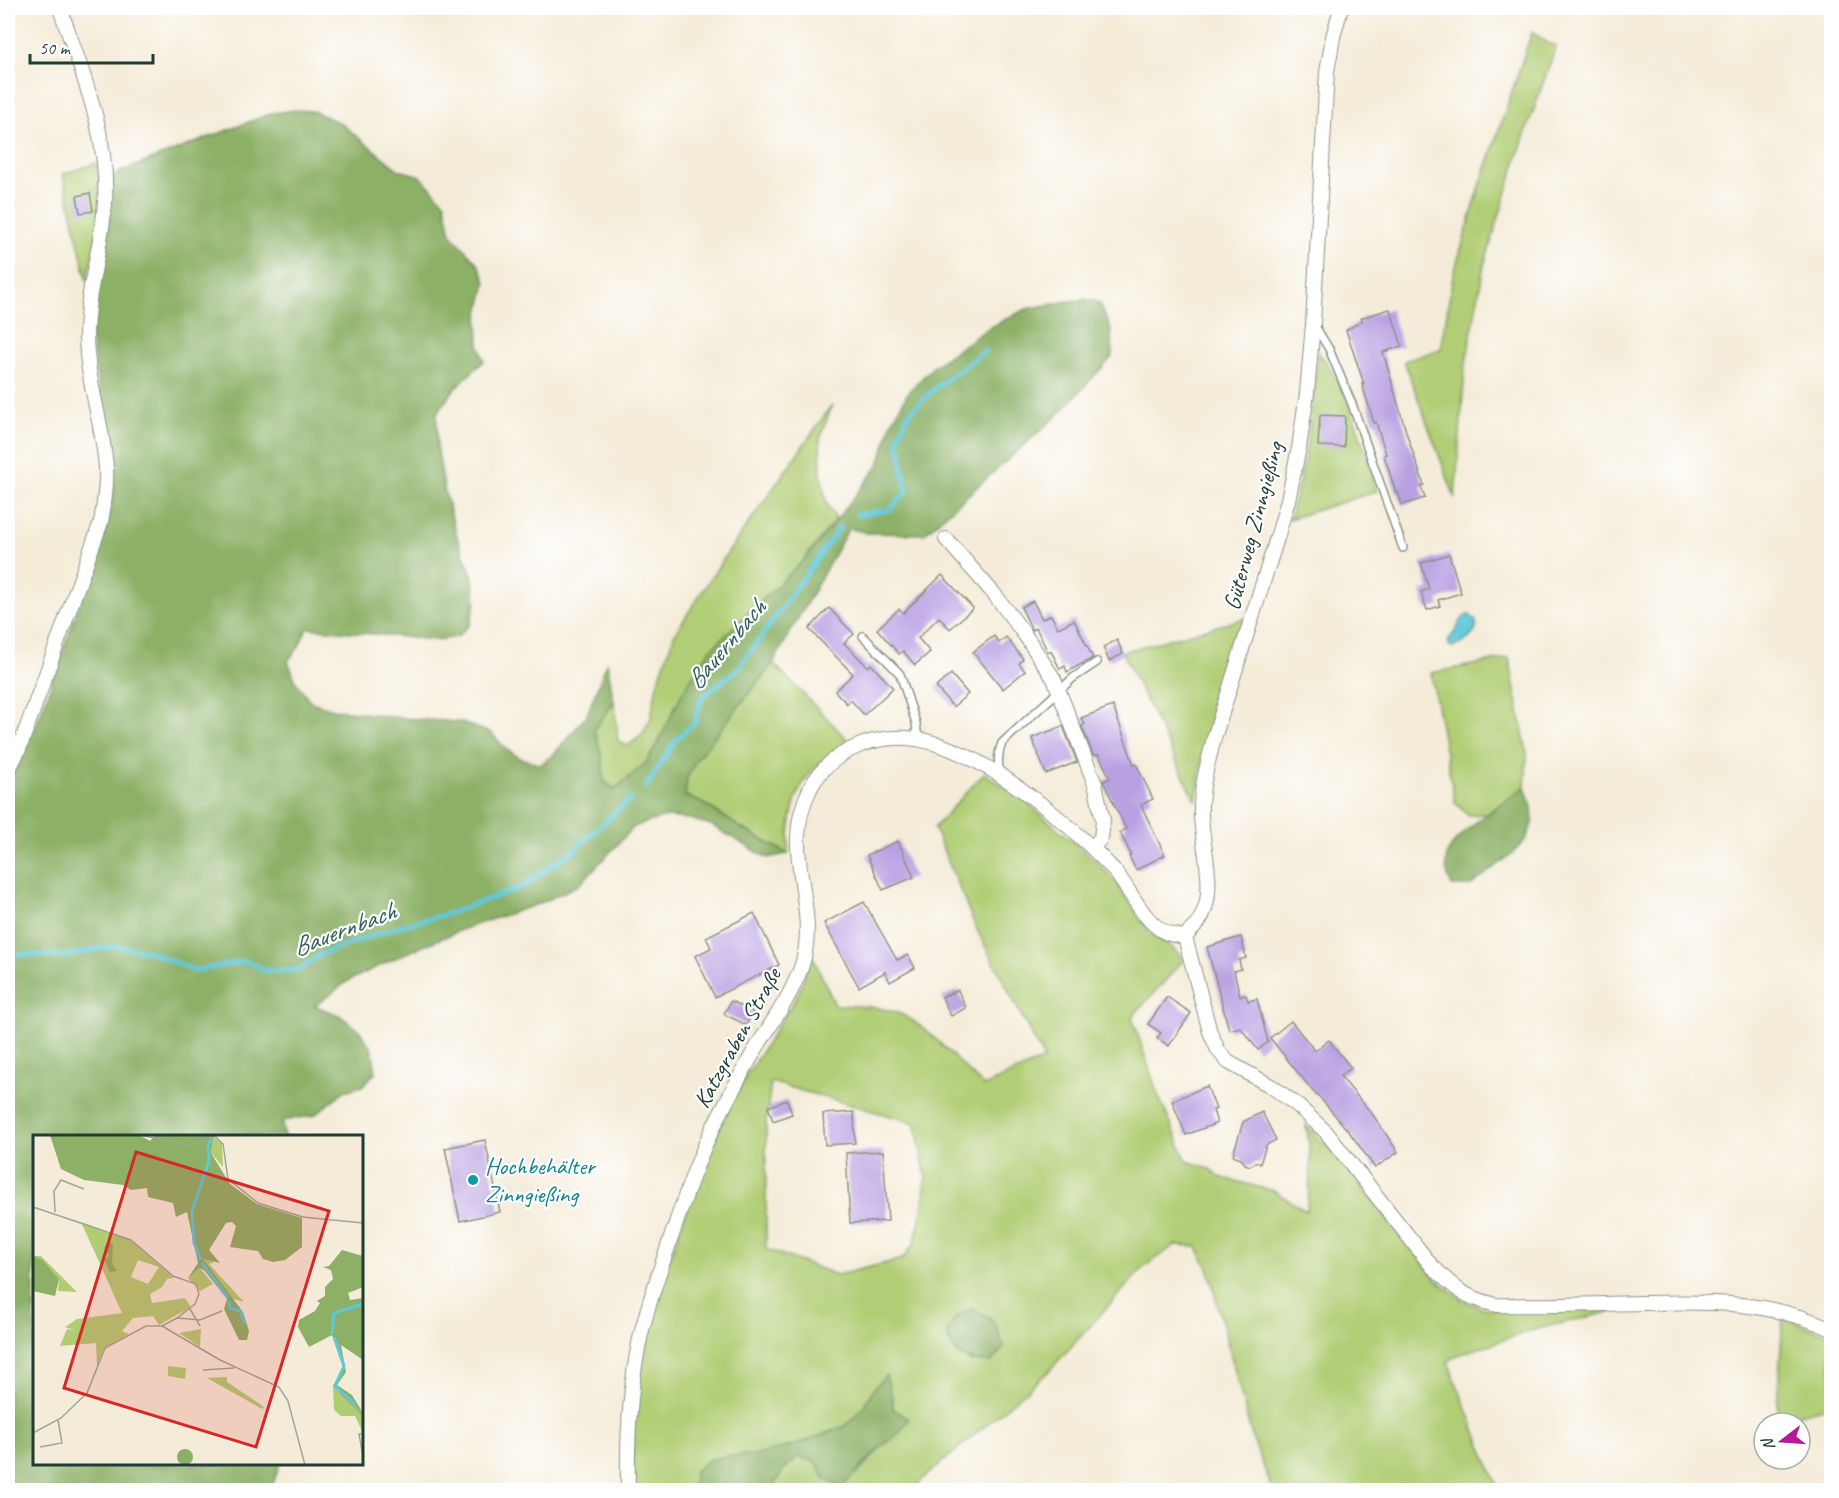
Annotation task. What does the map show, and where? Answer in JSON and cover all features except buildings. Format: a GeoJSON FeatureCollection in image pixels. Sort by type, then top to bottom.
{"type":"FeatureCollection","features":[{"type":"Feature","properties":{"kind":"street"},"geometry":{"type":"LineString","coordinates":[[8,771],[19,749],[101,522],[106,492],[106,467],[88,367],[86,336],[89,304],[102,234],[105,169],[100,133],[91,98],[60,8]]}},
{"type":"Feature","properties":{"kind":"street","name":"Güterweg Zinngießing"},"geometry":{"type":"LineString","coordinates":[[1185,937],[1197,924],[1206,907],[1208,892],[1201,814],[1206,771],[1214,738],[1288,500],[1299,448],[1313,324],[1327,72],[1341,8]]}},
{"type":"Feature","properties":{"kind":"street"},"geometry":{"type":"LineString","coordinates":[[946,539],[964,558],[1025,635],[1054,679],[1095,784],[1103,820],[1101,838],[1092,848]]}},
{"type":"Feature","properties":{"kind":"street","name":"Katzgraben Straße"},"geometry":{"type":"LineString","coordinates":[[628,1491],[630,1412],[634,1378],[640,1339],[653,1292],[696,1167],[716,1121],[739,1078],[785,1003],[801,968],[807,935],[797,834],[801,811],[807,795],[821,772],[833,760],[852,749],[871,742],[908,737],[955,750],[986,765],[1028,794],[1092,848],[1116,872],[1156,926],[1168,934],[1185,937]]}},
{"type":"Feature","properties":{"kind":"street"},"geometry":{"type":"LineString","coordinates":[[1185,937],[1210,1032],[1218,1050],[1228,1062],[1271,1086],[1297,1105],[1326,1132],[1431,1265],[1463,1294],[1479,1301],[1505,1305],[1686,1302],[1740,1304],[1783,1311],[1832,1329]]}},
{"type":"Feature","properties":{"kind":"lane"},"geometry":{"type":"LineString","coordinates":[[1313,324],[1329,349],[1348,395],[1403,548]]}},
{"type":"Feature","properties":{"kind":"lane"},"geometry":{"type":"LineString","coordinates":[[863,636],[900,674],[916,723],[918,739]]}},
{"type":"Feature","properties":{"kind":"lane"},"geometry":{"type":"LineString","coordinates":[[1000,775],[998,752],[1002,743],[1073,678],[1097,662]]}},
{"type":"Feature","properties":{"kind":"green space"},"geometry":{"type":"Polygon","coordinates":[[[1532,32],[1556,46],[1521,146],[1484,265],[1465,368],[1455,498],[1404,361],[1441,349],[1453,276],[1479,189],[1532,32]]]}},
{"type":"Feature","properties":{"kind":"green space"},"geometry":{"type":"Polygon","coordinates":[[[295,110],[313,111],[340,123],[399,170],[420,176],[445,203],[451,234],[478,264],[486,282],[478,318],[479,345],[484,361],[456,387],[437,413],[437,446],[445,493],[458,540],[472,575],[476,602],[470,624],[457,637],[436,640],[307,628],[299,646],[288,661],[296,682],[311,702],[333,709],[401,718],[460,722],[491,733],[507,750],[520,758],[540,765],[555,753],[587,715],[607,662],[614,702],[594,730],[602,755],[604,782],[615,789],[646,763],[682,693],[710,650],[808,556],[879,465],[892,422],[909,391],[934,366],[987,329],[1026,309],[1086,299],[1100,303],[1111,330],[1112,357],[1058,415],[924,534],[867,533],[849,528],[773,663],[696,760],[687,778],[685,796],[706,805],[788,854],[767,858],[711,825],[690,819],[667,817],[654,820],[634,827],[579,885],[541,903],[466,928],[348,981],[315,1006],[339,1015],[359,1030],[372,1049],[376,1072],[362,1086],[344,1091],[315,1115],[282,1121],[284,1135],[33,1135],[33,1465],[280,1465],[271,1490],[8,1490],[8,781],[23,757],[39,718],[108,524],[113,492],[113,467],[91,337],[93,306],[108,235],[112,177],[122,171],[272,113],[295,110]]]}},
{"type":"Feature","properties":{"kind":"green space"},"geometry":{"type":"Polygon","coordinates":[[[97,163],[99,201],[95,243],[87,281],[63,174],[97,163]]]}},
{"type":"Feature","properties":{"kind":"green space"},"geometry":{"type":"Polygon","coordinates":[[[1318,352],[1339,383],[1347,400],[1361,436],[1377,491],[1289,519],[1302,472],[1318,352]]]}},
{"type":"Feature","properties":{"kind":"green space"},"geometry":{"type":"Polygon","coordinates":[[[832,405],[820,439],[821,475],[826,502],[836,519],[659,741],[646,763],[615,789],[604,782],[602,755],[594,730],[614,702],[618,741],[627,746],[641,736],[651,718],[657,685],[674,635],[722,561],[832,405]]]}},
{"type":"Feature","properties":{"kind":"green space"},"geometry":{"type":"Polygon","coordinates":[[[1246,618],[1203,755],[1196,801],[1122,652],[1246,618]]]}},
{"type":"Feature","properties":{"kind":"green space"},"geometry":{"type":"Polygon","coordinates":[[[1509,658],[1527,753],[1525,787],[1486,814],[1469,815],[1455,802],[1431,673],[1509,658]]]}},
{"type":"Feature","properties":{"kind":"green space"},"geometry":{"type":"Polygon","coordinates":[[[773,663],[850,742],[819,763],[808,775],[795,802],[791,817],[788,854],[685,795],[687,778],[696,760],[773,663]]]}},
{"type":"Feature","properties":{"kind":"green space"},"geometry":{"type":"Polygon","coordinates":[[[984,773],[1020,797],[1094,859],[1115,881],[1149,932],[1171,946],[1184,960],[1132,1017],[1157,1093],[1187,1161],[1210,1169],[1219,1177],[1274,1191],[1306,1211],[1310,1168],[1306,1125],[1338,1157],[1435,1278],[1462,1300],[1483,1308],[1618,1310],[1533,1330],[1455,1356],[1448,1362],[1499,1490],[1273,1490],[1253,1440],[1208,1268],[1196,1246],[1175,1245],[1142,1269],[1048,1372],[912,1490],[770,1490],[784,1469],[798,1457],[815,1462],[826,1480],[857,1474],[881,1447],[898,1434],[908,1419],[893,1409],[892,1397],[875,1387],[862,1409],[845,1426],[795,1445],[757,1455],[728,1456],[694,1472],[693,1490],[633,1490],[633,1427],[643,1352],[665,1271],[702,1168],[722,1123],[744,1079],[795,999],[811,953],[835,1005],[882,1009],[908,1018],[938,1041],[984,1086],[1044,1059],[976,928],[934,828],[984,773]],[[771,1082],[766,1121],[766,1249],[837,1275],[903,1259],[915,1242],[926,1177],[915,1123],[771,1082]],[[971,1309],[948,1341],[957,1354],[972,1362],[998,1329],[989,1316],[971,1309]]]}},
{"type":"Feature","properties":{"kind":"green space"},"geometry":{"type":"Polygon","coordinates":[[[1525,787],[1532,807],[1533,822],[1526,839],[1513,853],[1470,886],[1452,886],[1447,875],[1446,863],[1452,846],[1470,827],[1525,787]]]}},
{"type":"Feature","properties":{"kind":"green space"},"geometry":{"type":"Polygon","coordinates":[[[971,1309],[994,1323],[1001,1339],[1004,1347],[991,1362],[975,1361],[961,1356],[949,1340],[947,1331],[957,1316],[971,1309]]]}},
{"type":"Feature","properties":{"kind":"green space"},"geometry":{"type":"Polygon","coordinates":[[[1783,1318],[1831,1335],[1831,1406],[1811,1411],[1777,1411],[1783,1318]]]}},
{"type":"Feature","properties":{"kind":"green space"},"geometry":{"type":"Polygon","coordinates":[[[886,1375],[893,1409],[909,1419],[898,1434],[881,1447],[841,1488],[826,1480],[815,1462],[798,1457],[784,1469],[770,1490],[693,1490],[694,1472],[708,1460],[728,1456],[757,1455],[795,1445],[845,1426],[862,1409],[875,1387],[886,1375]]]}},
{"type":"Feature","properties":{"kind":"water"},"geometry":{"type":"Polygon","coordinates":[[[1467,614],[1474,618],[1476,629],[1469,639],[1451,647],[1448,640],[1467,614]]]}},
{"type":"Feature","properties":{"kind":"waterway","name":"Bauernbach"},"geometry":{"type":"LineString","coordinates":[[857,515],[889,510],[907,492],[898,438],[908,414],[934,389],[986,350]]}},
{"type":"Feature","properties":{"kind":"waterway","name":"Bauernbach"},"geometry":{"type":"LineString","coordinates":[[646,787],[675,741],[695,722],[702,697],[738,669],[840,527]]}},
{"type":"Feature","properties":{"kind":"waterway","name":"Bauernbach"},"geometry":{"type":"LineString","coordinates":[[8,954],[66,956],[114,946],[148,951],[195,971],[246,961],[267,971],[299,970],[321,954],[520,888],[573,851],[630,799]]}},
{"type":"Feature","properties":{"kind":"place","name":"Hochbehälter Zinngießing"},"geometry":{"type":"Point","coordinates":[473,1180]}}]}
